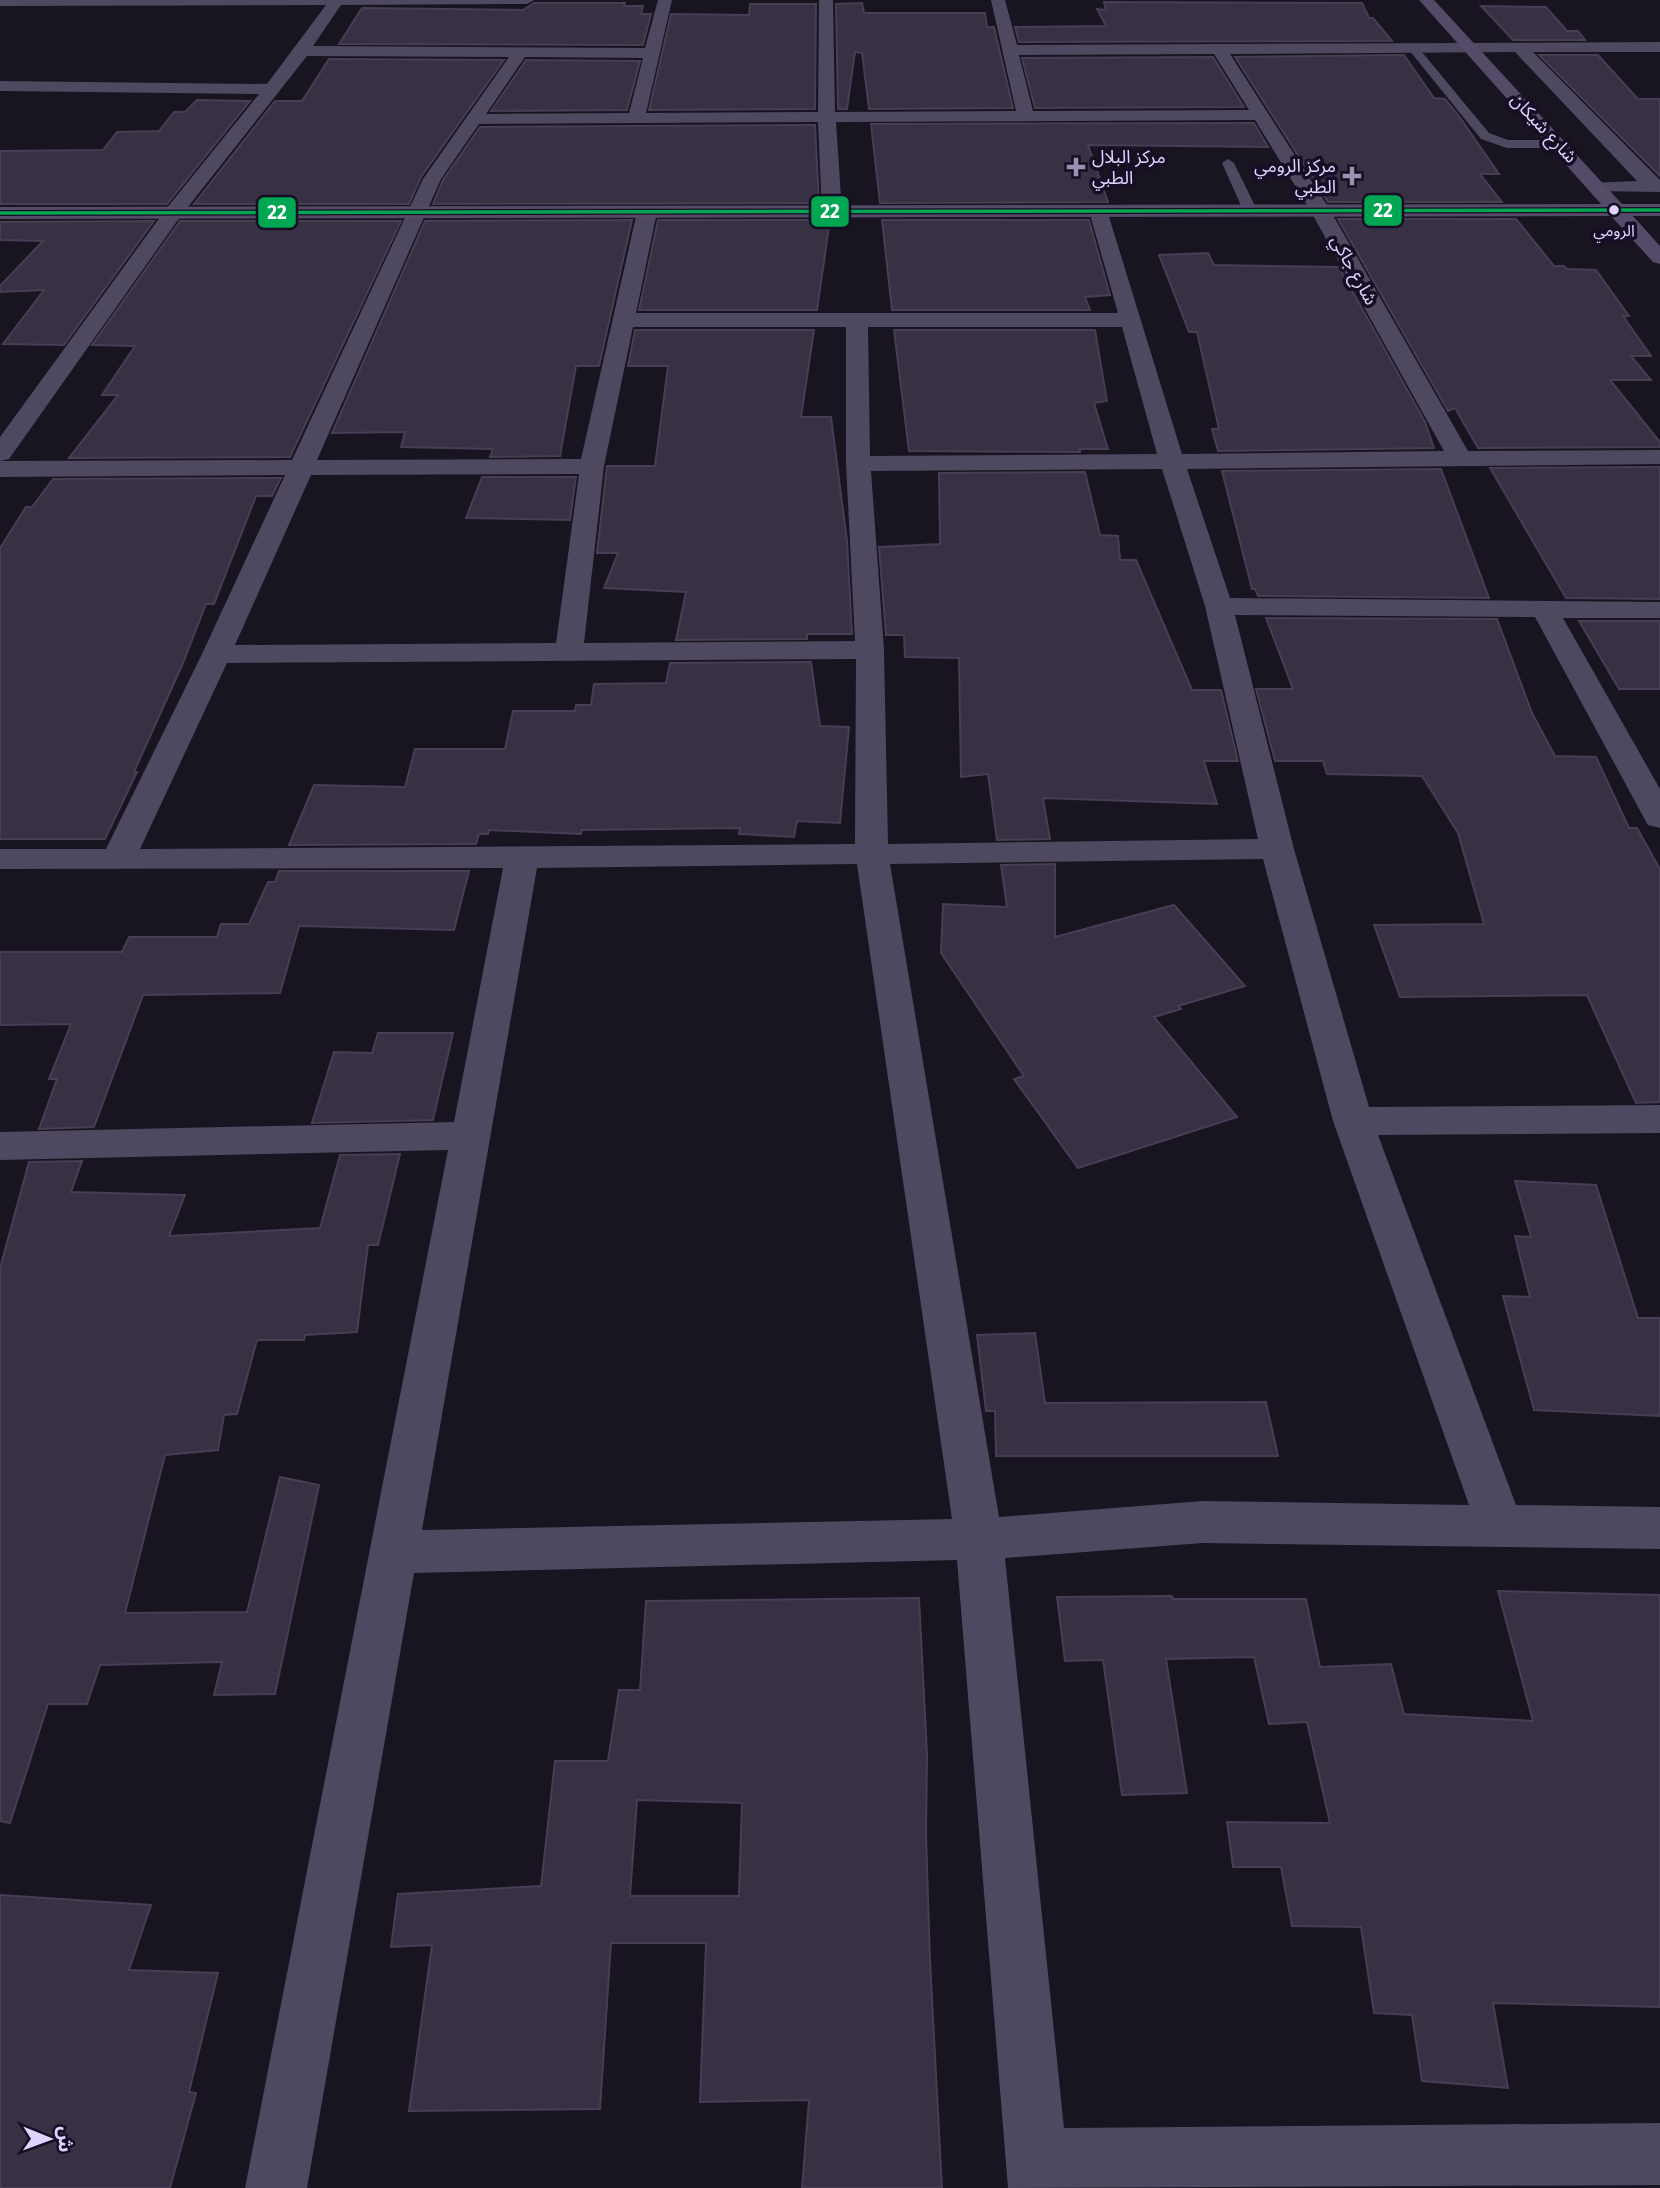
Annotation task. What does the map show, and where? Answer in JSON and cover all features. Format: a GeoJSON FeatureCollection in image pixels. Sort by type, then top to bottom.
{"type":"FeatureCollection","features":[{"type":"Feature","properties":{"kind":"street"},"geometry":{"type":"LineString","coordinates":[[0,2],[527,0]]}},
{"type":"Feature","properties":{"kind":"street"},"geometry":{"type":"LineString","coordinates":[[636,118],[664,0]]}},
{"type":"Feature","properties":{"kind":"street"},"geometry":{"type":"LineString","coordinates":[[826,0],[826,117],[832,212]]}},
{"type":"Feature","properties":{"kind":"street"},"geometry":{"type":"LineString","coordinates":[[998,0],[1026,116]]}},
{"type":"Feature","properties":{"kind":"street","name":"شارع شيكان"},"geometry":{"type":"LineString","coordinates":[[1426,0],[1660,258]]}},
{"type":"Feature","properties":{"kind":"street"},"geometry":{"type":"LineString","coordinates":[[0,454],[173,213],[302,51],[336,1]]}},
{"type":"Feature","properties":{"kind":"street"},"geometry":{"type":"LineString","coordinates":[[1009,50],[1660,47]]}},
{"type":"Feature","properties":{"kind":"street"},"geometry":{"type":"LineString","coordinates":[[1520,48],[1657,186]]}},
{"type":"Feature","properties":{"kind":"street","name":"شارع جاكي"},"geometry":{"type":"LineString","coordinates":[[1220,50],[1320,210],[1460,458]]}},
{"type":"Feature","properties":{"kind":"street"},"geometry":{"type":"LineString","coordinates":[[302,51],[653,53]]}},
{"type":"Feature","properties":{"kind":"street"},"geometry":{"type":"LineString","coordinates":[[118,859],[218,654],[432,179],[521,51]]}},
{"type":"Feature","properties":{"kind":"street"},"geometry":{"type":"LineString","coordinates":[[0,86],[272,89]]}},
{"type":"Feature","properties":{"kind":"street"},"geometry":{"type":"LineString","coordinates":[[0,103],[19,86]]}},
{"type":"Feature","properties":{"kind":"street"},"geometry":{"type":"LineString","coordinates":[[473,119],[1261,115]]}},
{"type":"Feature","properties":{"kind":"street"},"geometry":{"type":"LineString","coordinates":[[1598,187],[1657,186]]}},
{"type":"Feature","properties":{"kind":"street"},"geometry":{"type":"LineString","coordinates":[[0,214],[1660,210]]}},
{"type":"Feature","properties":{"kind":"street"},"geometry":{"type":"LineString","coordinates":[[1099,211],[1172,462],[1219,606],[1277,849],[1353,1121],[1500,1526]]}},
{"type":"Feature","properties":{"kind":"street"},"geometry":{"type":"LineString","coordinates":[[569,652],[592,466],[647,212]]}},
{"type":"Feature","properties":{"kind":"street"},"geometry":{"type":"LineString","coordinates":[[857,319],[858,464],[870,650],[872,854],[979,1539],[1038,2174],[1660,2154]]}},
{"type":"Feature","properties":{"kind":"street"},"geometry":{"type":"LineString","coordinates":[[623,320],[1132,320]]}},
{"type":"Feature","properties":{"kind":"street"},"geometry":{"type":"LineString","coordinates":[[858,464],[1660,457]]}},
{"type":"Feature","properties":{"kind":"street"},"geometry":{"type":"LineString","coordinates":[[0,469],[592,466]]}},
{"type":"Feature","properties":{"kind":"street"},"geometry":{"type":"LineString","coordinates":[[1219,606],[1660,610]]}},
{"type":"Feature","properties":{"kind":"street"},"geometry":{"type":"LineString","coordinates":[[1544,608],[1660,818]]}},
{"type":"Feature","properties":{"kind":"street"},"geometry":{"type":"LineString","coordinates":[[218,654],[870,650]]}},
{"type":"Feature","properties":{"kind":"street"},"geometry":{"type":"LineString","coordinates":[[0,859],[522,858],[1277,849]]}},
{"type":"Feature","properties":{"kind":"street"},"geometry":{"type":"LineString","coordinates":[[276,2188],[522,858]]}},
{"type":"Feature","properties":{"kind":"street"},"geometry":{"type":"LineString","coordinates":[[1353,1121],[1660,1119]]}},
{"type":"Feature","properties":{"kind":"street"},"geometry":{"type":"LineString","coordinates":[[0,1146],[470,1136]]}},
{"type":"Feature","properties":{"kind":"street"},"geometry":{"type":"LineString","coordinates":[[394,1552],[979,1539],[1202,1522],[1660,1528]]}},
{"type":"Feature","properties":{"kind":"lane"},"geometry":{"type":"LineString","coordinates":[[1413,48],[1485,136],[1507,144],[1558,144]]}},
{"type":"Feature","properties":{"kind":"lane"},"geometry":{"type":"LineString","coordinates":[[1228,163],[1250,210]]}},
{"type":"Feature","properties":{"kind":"building"},"geometry":{"type":"Polygon","coordinates":[[[1104,2],[1362,3],[1369,18],[1373,18],[1392,41],[1019,42],[1015,27],[1106,26],[1097,9],[1106,10],[1104,2]]]}},
{"type":"Feature","properties":{"kind":"building"},"geometry":{"type":"Polygon","coordinates":[[[534,3],[625,3],[624,6],[643,6],[641,14],[651,14],[643,45],[339,44],[362,8],[523,10],[534,3]]]}},
{"type":"Feature","properties":{"kind":"building"},"geometry":{"type":"Polygon","coordinates":[[[862,3],[864,13],[985,13],[987,27],[994,27],[1013,108],[869,109],[862,53],[855,52],[847,109],[838,109],[836,4],[862,3]]]}},
{"type":"Feature","properties":{"kind":"building"},"geometry":{"type":"Polygon","coordinates":[[[750,4],[816,4],[815,109],[649,110],[671,14],[749,15],[750,4]]]}},
{"type":"Feature","properties":{"kind":"building"},"geometry":{"type":"Polygon","coordinates":[[[1481,6],[1546,7],[1567,31],[1578,31],[1585,40],[1513,40],[1481,6]]]}},
{"type":"Feature","properties":{"kind":"building"},"geometry":{"type":"Polygon","coordinates":[[[1404,55],[1434,98],[1445,99],[1459,116],[1499,174],[1480,174],[1502,202],[1328,202],[1235,57],[1404,55]]]}},
{"type":"Feature","properties":{"kind":"building"},"geometry":{"type":"Polygon","coordinates":[[[1539,55],[1598,55],[1638,99],[1660,99],[1660,176],[1539,55]]]}},
{"type":"Feature","properties":{"kind":"building"},"geometry":{"type":"Polygon","coordinates":[[[1213,57],[1244,107],[1035,108],[1022,58],[1213,57]]]}},
{"type":"Feature","properties":{"kind":"building"},"geometry":{"type":"Polygon","coordinates":[[[329,59],[504,60],[421,177],[409,204],[194,204],[275,101],[302,101],[329,59]]]}},
{"type":"Feature","properties":{"kind":"building"},"geometry":{"type":"Polygon","coordinates":[[[526,60],[640,61],[627,110],[491,111],[526,60]]]}},
{"type":"Feature","properties":{"kind":"building"},"geometry":{"type":"Polygon","coordinates":[[[197,100],[250,101],[167,204],[0,204],[0,151],[103,150],[117,132],[159,131],[174,112],[185,112],[197,100]]]}},
{"type":"Feature","properties":{"kind":"building"},"geometry":{"type":"Polygon","coordinates":[[[1254,123],[1268,147],[1088,145],[1108,202],[880,203],[871,124],[1254,123]]]}},
{"type":"Feature","properties":{"kind":"building"},"geometry":{"type":"Polygon","coordinates":[[[815,125],[819,203],[433,204],[443,180],[480,127],[815,125]]]}},
{"type":"Feature","properties":{"kind":"building"},"geometry":{"type":"Polygon","coordinates":[[[1338,219],[1516,219],[1554,266],[1596,270],[1629,316],[1623,316],[1651,356],[1631,356],[1651,380],[1610,380],[1660,442],[1660,447],[1478,448],[1455,408],[1448,411],[1338,219]]]}},
{"type":"Feature","properties":{"kind":"building"},"geometry":{"type":"Polygon","coordinates":[[[632,220],[599,366],[576,366],[560,456],[490,457],[493,449],[401,447],[405,432],[332,433],[425,221],[632,220]]]}},
{"type":"Feature","properties":{"kind":"building"},"geometry":{"type":"Polygon","coordinates":[[[658,220],[830,220],[817,310],[639,310],[658,220]]]}},
{"type":"Feature","properties":{"kind":"building"},"geometry":{"type":"Polygon","coordinates":[[[882,220],[1089,220],[1110,295],[1085,297],[1090,310],[892,310],[882,220]]]}},
{"type":"Feature","properties":{"kind":"building"},"geometry":{"type":"Polygon","coordinates":[[[154,221],[64,345],[3,344],[44,290],[0,292],[0,286],[43,241],[0,240],[0,222],[154,221]]]}},
{"type":"Feature","properties":{"kind":"building"},"geometry":{"type":"Polygon","coordinates":[[[180,221],[401,221],[290,457],[69,458],[118,395],[102,395],[135,346],[92,345],[180,221]]]}},
{"type":"Feature","properties":{"kind":"building"},"geometry":{"type":"Polygon","coordinates":[[[1208,253],[1214,265],[1339,267],[1425,422],[1434,448],[1218,451],[1212,429],[1219,429],[1197,332],[1189,332],[1159,255],[1208,253]]]}},
{"type":"Feature","properties":{"kind":"building"},"geometry":{"type":"Polygon","coordinates":[[[635,330],[814,330],[801,417],[831,417],[847,541],[852,634],[807,634],[807,639],[676,640],[686,592],[604,588],[618,553],[597,553],[607,466],[655,466],[668,366],[628,366],[635,330]]]}},
{"type":"Feature","properties":{"kind":"building"},"geometry":{"type":"Polygon","coordinates":[[[894,330],[1095,330],[1107,401],[1094,403],[1108,449],[1080,449],[1080,452],[909,451],[894,330]]]}},
{"type":"Feature","properties":{"kind":"building"},"geometry":{"type":"Polygon","coordinates":[[[1660,467],[1660,599],[1566,598],[1490,468],[1660,467]]]}},
{"type":"Feature","properties":{"kind":"building"},"geometry":{"type":"Polygon","coordinates":[[[1441,469],[1489,598],[1258,596],[1255,589],[1252,589],[1222,471],[1441,469]]]}},
{"type":"Feature","properties":{"kind":"building"},"geometry":{"type":"Polygon","coordinates":[[[1085,472],[1100,535],[1118,536],[1120,560],[1136,560],[1192,690],[1221,690],[1238,761],[1204,761],[1217,804],[1043,798],[1050,839],[997,840],[988,774],[961,777],[959,658],[905,657],[904,635],[886,635],[879,547],[940,544],[939,473],[1085,472]]]}},
{"type":"Feature","properties":{"kind":"building"},"geometry":{"type":"Polygon","coordinates":[[[482,477],[576,477],[570,520],[466,518],[482,477]]]}},
{"type":"Feature","properties":{"kind":"building"},"geometry":{"type":"Polygon","coordinates":[[[281,478],[272,496],[256,496],[214,604],[206,604],[183,663],[134,772],[137,772],[105,839],[0,839],[0,548],[26,507],[32,507],[53,479],[281,478]]]}},
{"type":"Feature","properties":{"kind":"building"},"geometry":{"type":"Polygon","coordinates":[[[1266,618],[1497,619],[1532,713],[1555,756],[1596,757],[1629,828],[1637,828],[1660,869],[1660,1102],[1636,1103],[1587,995],[1400,997],[1374,925],[1484,924],[1458,833],[1422,776],[1327,774],[1323,761],[1275,761],[1256,689],[1293,689],[1266,618]]]}},
{"type":"Feature","properties":{"kind":"building"},"geometry":{"type":"Polygon","coordinates":[[[1579,621],[1660,621],[1660,689],[1619,689],[1579,621]]]}},
{"type":"Feature","properties":{"kind":"building"},"geometry":{"type":"Polygon","coordinates":[[[811,662],[820,726],[849,727],[840,823],[797,821],[794,837],[739,834],[740,828],[582,830],[581,834],[489,830],[488,834],[479,834],[476,844],[289,845],[314,785],[405,787],[415,749],[505,749],[513,711],[575,711],[576,705],[591,705],[594,684],[666,683],[670,663],[811,662]]]}},
{"type":"Feature","properties":{"kind":"building"},"geometry":{"type":"Polygon","coordinates":[[[1055,864],[1055,937],[1174,905],[1245,986],[1178,1006],[1181,1009],[1154,1017],[1237,1117],[1078,1168],[1014,1079],[1024,1076],[941,953],[943,904],[1007,907],[1001,865],[1055,864]]]}},
{"type":"Feature","properties":{"kind":"building"},"geometry":{"type":"Polygon","coordinates":[[[279,871],[469,871],[454,930],[299,926],[280,993],[143,995],[94,1127],[39,1129],[57,1079],[49,1079],[71,1024],[0,1025],[0,952],[122,952],[129,937],[217,937],[221,924],[249,924],[268,882],[275,882],[279,871]]]}},
{"type":"Feature","properties":{"kind":"building"},"geometry":{"type":"Polygon","coordinates":[[[378,1033],[453,1033],[433,1120],[312,1123],[334,1052],[372,1053],[378,1033]]]}},
{"type":"Feature","properties":{"kind":"building"},"geometry":{"type":"Polygon","coordinates":[[[400,1154],[378,1245],[368,1245],[357,1332],[305,1335],[304,1340],[257,1340],[237,1414],[224,1415],[218,1450],[165,1455],[125,1613],[247,1612],[280,1477],[319,1485],[275,1694],[214,1695],[222,1662],[100,1665],[87,1704],[48,1704],[10,1823],[0,1821],[0,1268],[29,1162],[82,1161],[71,1192],[185,1195],[169,1236],[320,1228],[340,1155],[400,1154]]]}},
{"type":"Feature","properties":{"kind":"building"},"geometry":{"type":"Polygon","coordinates":[[[1515,1181],[1596,1185],[1638,1318],[1660,1318],[1660,1416],[1534,1410],[1503,1296],[1530,1297],[1515,1236],[1531,1237],[1515,1181]]]}},
{"type":"Feature","properties":{"kind":"building"},"geometry":{"type":"Polygon","coordinates":[[[1035,1333],[1045,1403],[1266,1402],[1278,1456],[996,1456],[995,1411],[986,1411],[977,1335],[1035,1333]]]}},
{"type":"Feature","properties":{"kind":"building"},"geometry":{"type":"Polygon","coordinates":[[[1498,1591],[1660,1595],[1660,2007],[1493,2003],[1508,2088],[1422,2081],[1412,2015],[1374,2013],[1361,1927],[1292,1926],[1281,1867],[1233,1867],[1227,1822],[1330,1823],[1307,1722],[1269,1724],[1254,1657],[1166,1659],[1187,1793],[1122,1795],[1103,1660],[1065,1661],[1057,1597],[1306,1599],[1320,1667],[1391,1664],[1404,1714],[1533,1721],[1498,1591]]]}},
{"type":"Feature","properties":{"kind":"building"},"geometry":{"type":"Polygon","coordinates":[[[919,1598],[927,1754],[926,1835],[930,1960],[942,2188],[802,2188],[809,2100],[700,2102],[706,1943],[611,1943],[600,2109],[409,2111],[432,1945],[391,1947],[398,1894],[541,1886],[555,1761],[608,1761],[619,1690],[640,1690],[646,1601],[919,1598]],[[637,1800],[630,1896],[739,1896],[742,1803],[637,1800]]]}},
{"type":"Feature","properties":{"kind":"building"},"geometry":{"type":"Polygon","coordinates":[[[0,1895],[151,1905],[129,1970],[218,1973],[189,2092],[196,2093],[170,2188],[0,2188],[0,1895]]]}},
{"type":"Feature","properties":{"kind":"transit line","name":"22"},"geometry":{"type":"LineString","coordinates":[[0,213],[1660,210]]}},
{"type":"Feature","properties":{"kind":"place","name":"مركز البلال الطبي"},"geometry":{"type":"Point","coordinates":[1076,167]}},
{"type":"Feature","properties":{"kind":"place","name":"مركز الرومي الطبي"},"geometry":{"type":"Point","coordinates":[1352,176]}},
{"type":"Feature","properties":{"kind":"place","name":"الرومي"},"geometry":{"type":"Point","coordinates":[1614,210]}}]}
